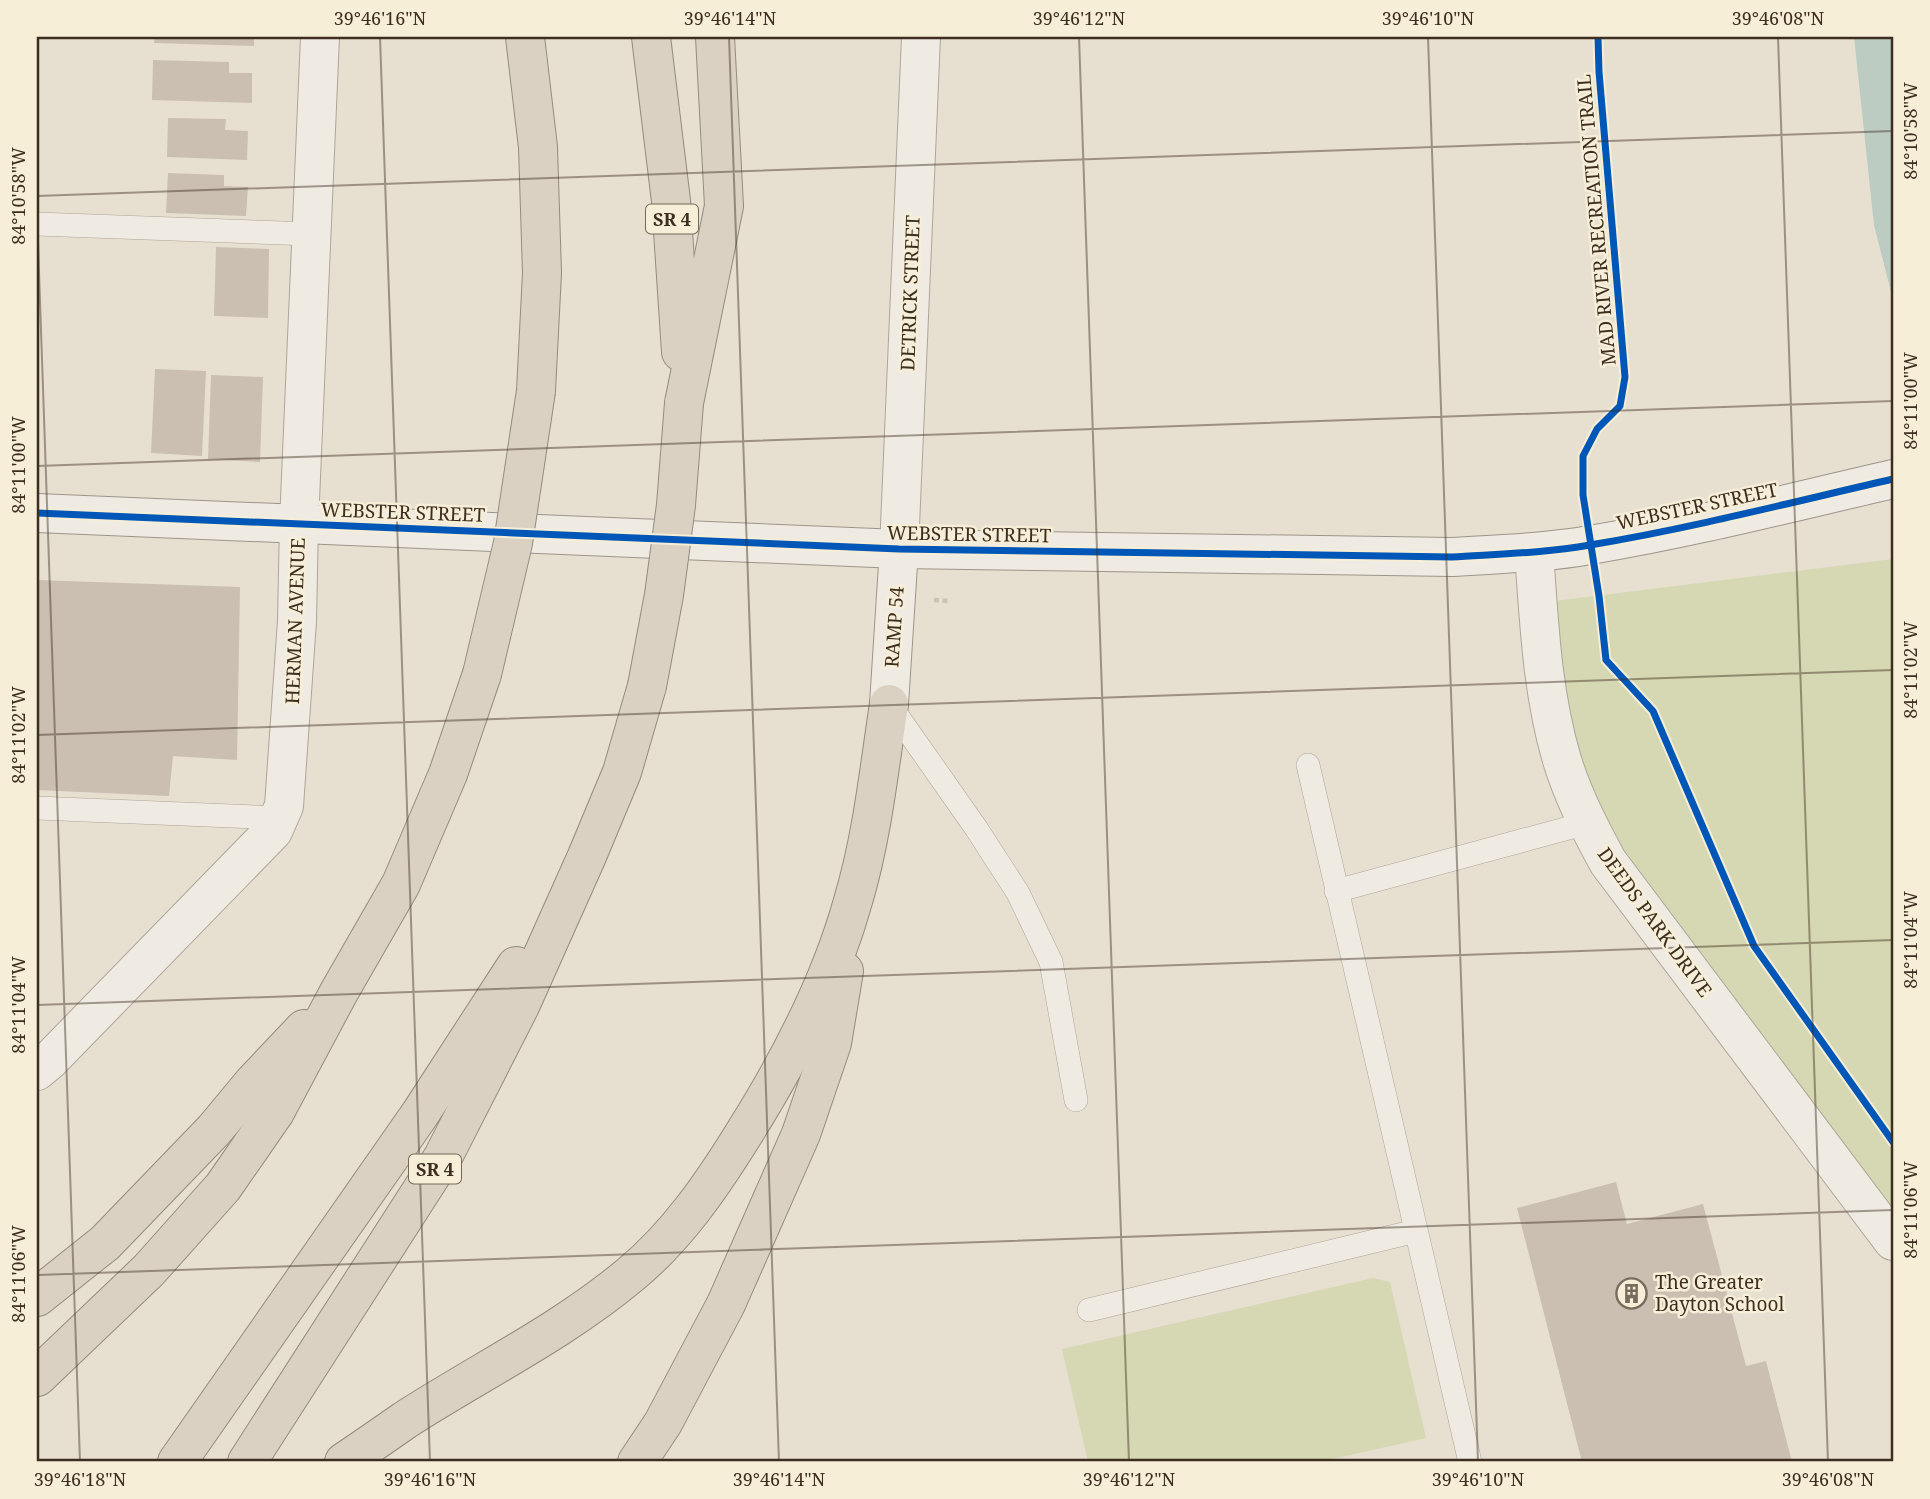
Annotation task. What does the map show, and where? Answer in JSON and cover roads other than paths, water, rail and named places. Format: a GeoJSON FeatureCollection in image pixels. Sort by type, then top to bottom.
{"type":"FeatureCollection","features":[{"type":"Feature","properties":{"kind":"highway"},"geometry":{"type":"LineString","coordinates":[[37,1377],[149,1270],[223,1187],[275,1112],[401,884],[448,774],[482,674],[513,543],[537,391],[542,273],[538,147],[525,37]]}},
{"type":"Feature","properties":{"kind":"highway","name":"SR 4"},"geometry":{"type":"LineString","coordinates":[[247,1462],[443,1157],[520,1006],[587,856],[622,772],[647,686],[664,595],[676,505],[684,403],[671,201],[651,37]]}},
{"type":"Feature","properties":{"kind":"highway"},"geometry":{"type":"LineString","coordinates":[[684,403],[724,206],[715,37]]}},
{"type":"Feature","properties":{"kind":"highway"},"geometry":{"type":"LineString","coordinates":[[637,1462],[663,1423],[726,1304],[801,1134],[832,1043],[889,704]]}},
{"type":"Feature","properties":{"kind":"highway"},"geometry":{"type":"LineString","coordinates":[[177,1462],[420,1114],[587,856]]}},
{"type":"Feature","properties":{"kind":"highway"},"geometry":{"type":"LineString","coordinates":[[344,1462],[406,1420],[539,1340],[594,1303],[633,1272],[678,1228],[723,1167],[766,1098],[803,1029],[833,962],[854,900]]}},
{"type":"Feature","properties":{"kind":"highway"},"geometry":{"type":"LineString","coordinates":[[37,1297],[105,1243],[214,1130],[253,1083],[339,992]]}},
{"type":"Feature","properties":{"kind":"street","name":"HERMAN AVENUE"},"geometry":{"type":"LineString","coordinates":[[37,1070],[273,831],[284,806],[296,635],[320,37]]}},
{"type":"Feature","properties":{"kind":"street","name":"DETRICK STREET"},"geometry":{"type":"LineString","coordinates":[[899,549],[921,37]]}},
{"type":"Feature","properties":{"kind":"street","name":"WEBSTER STREET"},"geometry":{"type":"LineString","coordinates":[[37,513],[899,549],[1452,557],[1534,552],[1590,545],[1752,512],[1893,479]]}},
{"type":"Feature","properties":{"kind":"street","name":"RAMP 54"},"geometry":{"type":"LineString","coordinates":[[889,704],[899,549]]}},
{"type":"Feature","properties":{"kind":"street","name":"DEEDS PARK DRIVE"},"geometry":{"type":"LineString","coordinates":[[1534,552],[1544,681],[1562,759],[1587,823],[1608,862],[1893,1241]]}},
{"type":"Feature","properties":{"kind":"lane"},"geometry":{"type":"LineString","coordinates":[[37,224],[312,234]]}},
{"type":"Feature","properties":{"kind":"lane"},"geometry":{"type":"LineString","coordinates":[[889,704],[1018,893],[1051,962],[1076,1100]]}},
{"type":"Feature","properties":{"kind":"lane"},"geometry":{"type":"LineString","coordinates":[[1308,765],[1470,1462]]}},
{"type":"Feature","properties":{"kind":"lane"},"geometry":{"type":"LineString","coordinates":[[37,808],[279,818]]}},
{"type":"Feature","properties":{"kind":"lane"},"geometry":{"type":"LineString","coordinates":[[1336,891],[1587,823]]}},
{"type":"Feature","properties":{"kind":"lane"},"geometry":{"type":"LineString","coordinates":[[1089,1310],[1416,1231]]}},
{"type":"Feature","properties":{"kind":"place","name":"The Greater Dayton School"},"geometry":{"type":"Point","coordinates":[1632,1293]}}]}
